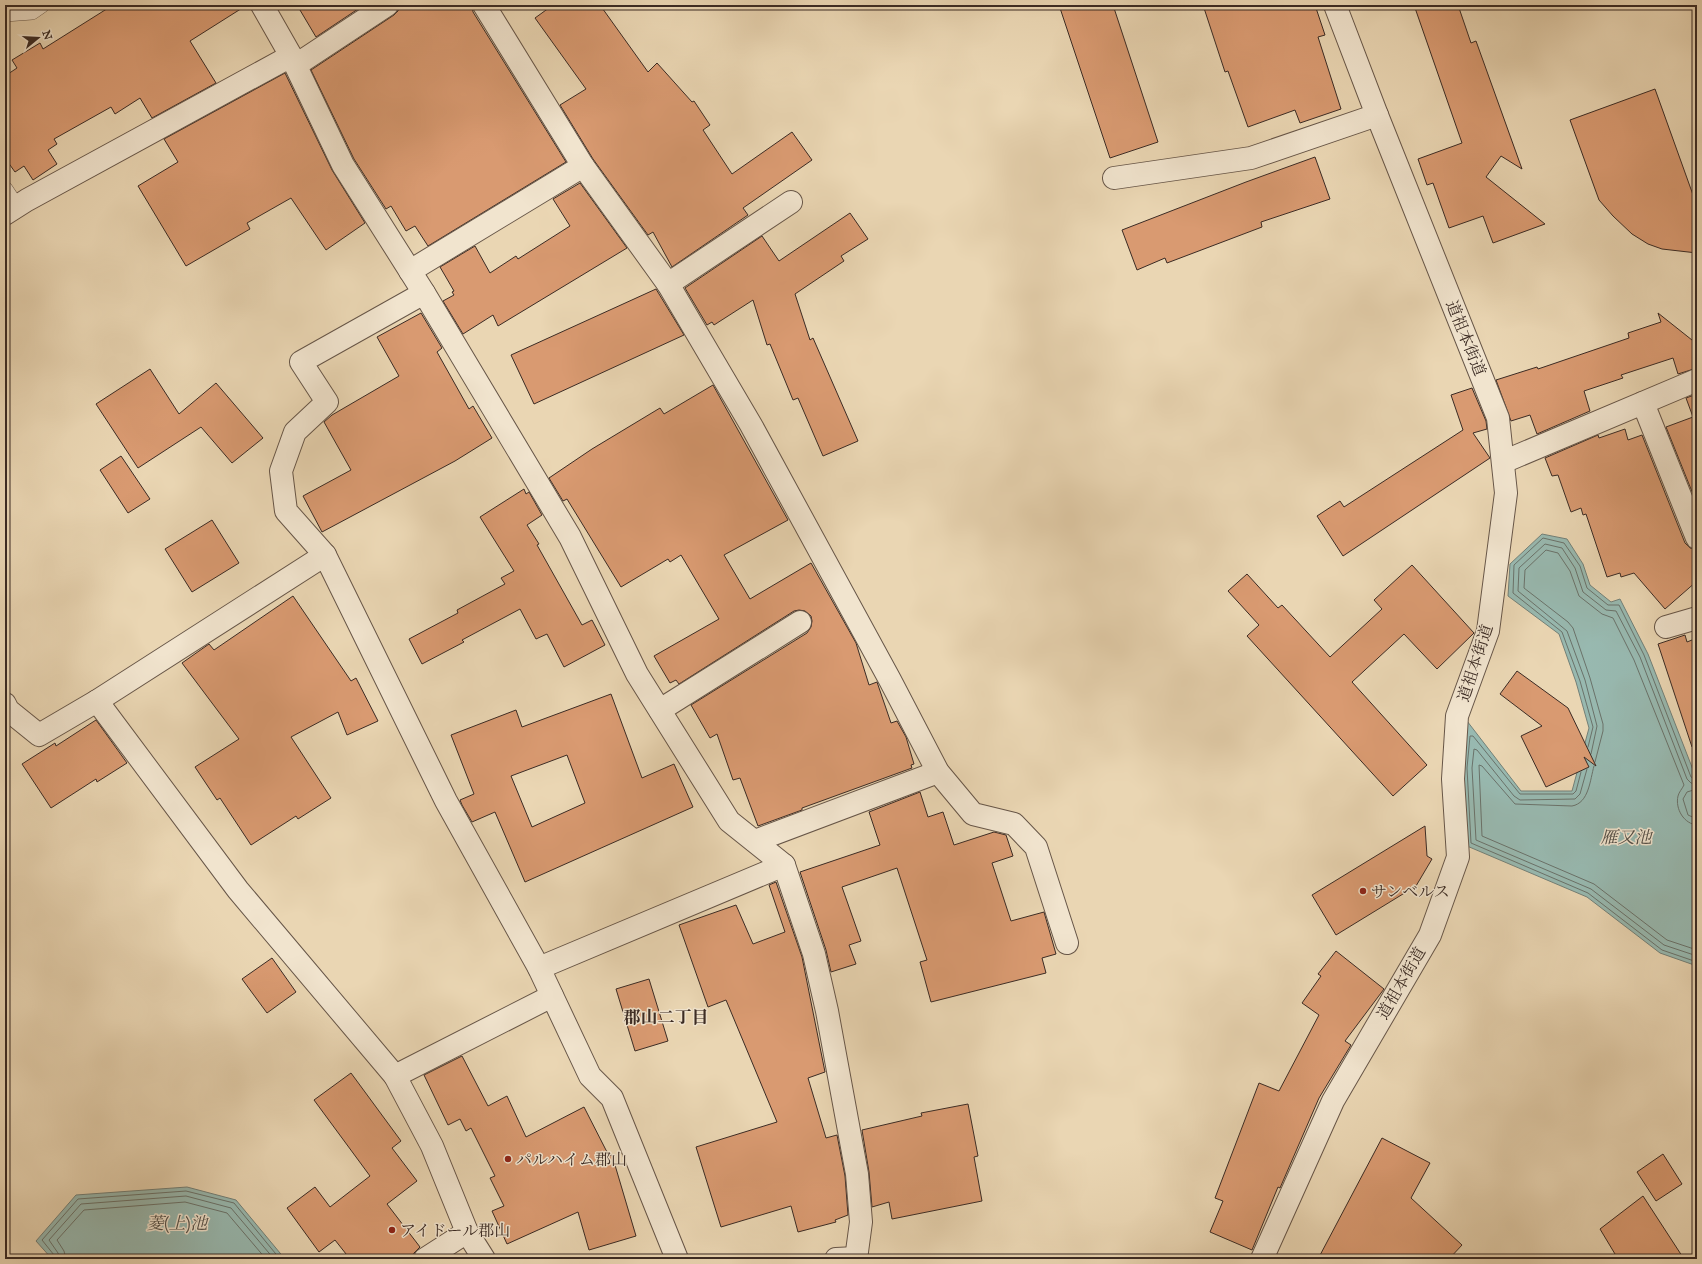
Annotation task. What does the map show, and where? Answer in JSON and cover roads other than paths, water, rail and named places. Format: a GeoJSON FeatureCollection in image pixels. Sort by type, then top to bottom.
{"type":"FeatureCollection","features":[{"type":"Feature","properties":{"kind":"street"},"geometry":{"type":"LineString","coordinates":[[262,5],[294,60],[343,165],[424,293],[570,537],[637,674],[729,821],[784,865],[814,954],[827,1011],[856,1166],[861,1222],[849,1259]]}},
{"type":"Feature","properties":{"kind":"street"},"geometry":{"type":"LineString","coordinates":[[11,211],[294,60],[387,5]]}},
{"type":"Feature","properties":{"kind":"street"},"geometry":{"type":"LineString","coordinates":[[484,5],[583,166],[668,284],[751,425],[890,680],[938,772],[973,814],[1014,824],[1036,846],[1067,943]]}},
{"type":"Feature","properties":{"kind":"street","name":"道祖本街道"},"geometry":{"type":"LineString","coordinates":[[1262,1259],[1332,1101],[1430,934],[1458,857],[1453,779],[1457,716],[1488,631],[1506,493],[1498,418],[1377,116],[1335,5]]}},
{"type":"Feature","properties":{"kind":"street"},"geometry":{"type":"LineString","coordinates":[[1114,178],[1251,158],[1377,116]]}},
{"type":"Feature","properties":{"kind":"street"},"geometry":{"type":"LineString","coordinates":[[410,271],[583,166]]}},
{"type":"Feature","properties":{"kind":"street"},"geometry":{"type":"LineString","coordinates":[[668,284],[792,202]]}},
{"type":"Feature","properties":{"kind":"street"},"geometry":{"type":"LineString","coordinates":[[424,293],[301,362],[326,402],[295,432],[281,471],[286,511],[325,556],[446,802],[539,968],[590,1076],[612,1098],[677,1259]]}},
{"type":"Feature","properties":{"kind":"street"},"geometry":{"type":"LineString","coordinates":[[1503,462],[1697,380]]}},
{"type":"Feature","properties":{"kind":"street"},"geometry":{"type":"LineString","coordinates":[[1643,403],[1697,538]]}},
{"type":"Feature","properties":{"kind":"street"},"geometry":{"type":"LineString","coordinates":[[5,704],[8,710],[39,735],[97,701],[325,556]]}},
{"type":"Feature","properties":{"kind":"street"},"geometry":{"type":"LineString","coordinates":[[1666,628],[1697,618]]}},
{"type":"Feature","properties":{"kind":"street"},"geometry":{"type":"LineString","coordinates":[[660,710],[800,622]]}},
{"type":"Feature","properties":{"kind":"street"},"geometry":{"type":"LineString","coordinates":[[97,701],[238,890],[395,1076],[432,1146],[467,1232],[484,1259]]}},
{"type":"Feature","properties":{"kind":"street"},"geometry":{"type":"LineString","coordinates":[[755,841],[938,772]]}},
{"type":"Feature","properties":{"kind":"street"},"geometry":{"type":"LineString","coordinates":[[539,968],[784,865]]}},
{"type":"Feature","properties":{"kind":"street"},"geometry":{"type":"LineString","coordinates":[[395,1076],[552,996]]}},
{"type":"Feature","properties":{"kind":"street"},"geometry":{"type":"LineString","coordinates":[[425,1259],[467,1232]]}},
{"type":"Feature","properties":{"kind":"lane"},"geometry":{"type":"LineString","coordinates":[[5,14],[32,12],[42,5]]}},
{"type":"Feature","properties":{"kind":"lane"},"geometry":{"type":"LineString","coordinates":[[5,189],[11,211]]}},
{"type":"Feature","properties":{"kind":"water","name":"雁又池"},"geometry":{"type":"Polygon","coordinates":[[[1542,534],[1567,539],[1583,564],[1590,585],[1611,602],[1620,599],[1648,654],[1697,780],[1697,797],[1692,799],[1697,816],[1697,966],[1660,953],[1587,897],[1467,846],[1463,767],[1467,721],[1521,791],[1572,791],[1589,728],[1576,682],[1559,634],[1508,596],[1510,564],[1542,534]]]}},
{"type":"Feature","properties":{"kind":"water","name":"菱(上)池"},"geometry":{"type":"Polygon","coordinates":[[[187,1187],[236,1200],[285,1259],[52,1259],[36,1241],[76,1195],[187,1187]]]}},
{"type":"Feature","properties":{"kind":"place","name":"サンベルス"},"geometry":{"type":"Point","coordinates":[1363,891]}},
{"type":"Feature","properties":{"kind":"place","name":"パルハイム郡山"},"geometry":{"type":"Point","coordinates":[508,1159]}},
{"type":"Feature","properties":{"kind":"place","name":"アイドール郡山"},"geometry":{"type":"Point","coordinates":[392,1230]}},
{"type":"Feature","properties":{"kind":"district","name":"郡山二丁目"},"geometry":{"type":"Point","coordinates":[666,1017]}}]}
